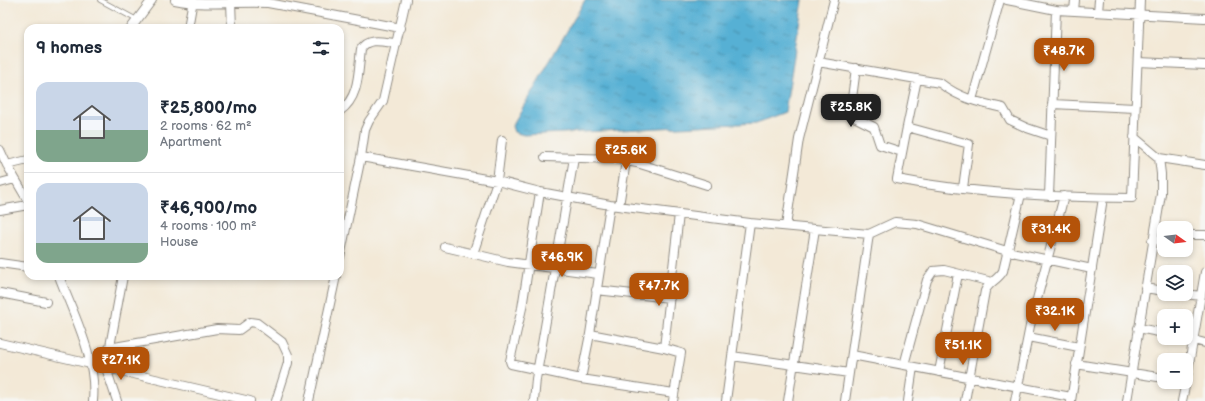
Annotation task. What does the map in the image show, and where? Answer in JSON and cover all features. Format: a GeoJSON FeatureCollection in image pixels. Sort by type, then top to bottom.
{"type":"FeatureCollection","features":[{"type":"Feature","properties":{"kind":"street"},"geometry":{"type":"LineString","coordinates":[[134,24],[152,0]]}},
{"type":"Feature","properties":{"kind":"street"},"geometry":{"type":"LineString","coordinates":[[176,0],[193,2],[246,1],[281,5],[401,28]]}},
{"type":"Feature","properties":{"kind":"street"},"geometry":{"type":"LineString","coordinates":[[344,238],[367,124],[383,101],[396,43],[401,28],[406,0]]}},
{"type":"Feature","properties":{"kind":"street"},"geometry":{"type":"LineString","coordinates":[[786,226],[799,139],[834,0]]}},
{"type":"Feature","properties":{"kind":"street"},"geometry":{"type":"LineString","coordinates":[[972,100],[1000,0]]}},
{"type":"Feature","properties":{"kind":"street"},"geometry":{"type":"LineString","coordinates":[[1007,0],[1036,3],[1056,10],[1205,18]]}},
{"type":"Feature","properties":{"kind":"street"},"geometry":{"type":"LineString","coordinates":[[1074,11],[1075,0]]}},
{"type":"Feature","properties":{"kind":"street"},"geometry":{"type":"LineString","coordinates":[[1098,12],[1099,0]]}},
{"type":"Feature","properties":{"kind":"street"},"geometry":{"type":"LineString","coordinates":[[917,79],[897,179],[1021,194],[1132,198],[1140,0]]}},
{"type":"Feature","properties":{"kind":"street"},"geometry":{"type":"LineString","coordinates":[[189,24],[193,2]]}},
{"type":"Feature","properties":{"kind":"street"},"geometry":{"type":"LineString","coordinates":[[231,2],[232,24]]}},
{"type":"Feature","properties":{"kind":"street"},"geometry":{"type":"LineString","coordinates":[[1050,196],[1056,10]]}},
{"type":"Feature","properties":{"kind":"street"},"geometry":{"type":"LineString","coordinates":[[344,108],[348,106],[355,94],[361,49],[364,44],[371,41],[396,43]]}},
{"type":"Feature","properties":{"kind":"street"},"geometry":{"type":"LineString","coordinates":[[818,62],[940,83],[952,92],[972,100],[1002,108],[1010,120],[1027,128],[1051,136]]}},
{"type":"Feature","properties":{"kind":"street"},"geometry":{"type":"LineString","coordinates":[[1138,62],[1205,65]]}},
{"type":"Feature","properties":{"kind":"street"},"geometry":{"type":"LineString","coordinates":[[856,68],[850,106],[852,116],[874,127],[880,145],[902,152]]}},
{"type":"Feature","properties":{"kind":"street"},"geometry":{"type":"LineString","coordinates":[[1052,104],[1135,108]]}},
{"type":"Feature","properties":{"kind":"street"},"geometry":{"type":"LineString","coordinates":[[907,127],[969,144],[963,188]]}},
{"type":"Feature","properties":{"kind":"street"},"geometry":{"type":"LineString","coordinates":[[1134,137],[1159,158],[1205,165]]}},
{"type":"Feature","properties":{"kind":"street"},"geometry":{"type":"LineString","coordinates":[[474,254],[497,181],[502,140]]}},
{"type":"Feature","properties":{"kind":"street"},"geometry":{"type":"LineString","coordinates":[[0,150],[24,194]]}},
{"type":"Feature","properties":{"kind":"street"},"geometry":{"type":"LineString","coordinates":[[361,157],[497,181],[540,192],[610,205],[750,224],[869,234],[895,222],[917,224],[1007,251],[1092,269]]}},
{"type":"Feature","properties":{"kind":"street"},"geometry":{"type":"LineString","coordinates":[[546,157],[596,158],[626,161],[707,185]]}},
{"type":"Feature","properties":{"kind":"street"},"geometry":{"type":"LineString","coordinates":[[534,401],[554,267],[574,158]]}},
{"type":"Feature","properties":{"kind":"street"},"geometry":{"type":"LineString","coordinates":[[1127,401],[1144,288],[1162,184],[1159,158]]}},
{"type":"Feature","properties":{"kind":"street"},"geometry":{"type":"LineString","coordinates":[[7,165],[24,161]]}},
{"type":"Feature","properties":{"kind":"street"},"geometry":{"type":"LineString","coordinates":[[620,206],[626,161]]}},
{"type":"Feature","properties":{"kind":"street"},"geometry":{"type":"LineString","coordinates":[[0,183],[15,179]]}},
{"type":"Feature","properties":{"kind":"street"},"geometry":{"type":"LineString","coordinates":[[540,192],[522,308],[510,361],[516,366],[674,397],[681,353],[664,348],[590,334]]}},
{"type":"Feature","properties":{"kind":"street"},"geometry":{"type":"LineString","coordinates":[[965,401],[985,291],[992,282],[999,278],[1003,271],[1021,194]]}},
{"type":"Feature","properties":{"kind":"street"},"geometry":{"type":"LineString","coordinates":[[1015,401],[1028,337],[1064,196]]}},
{"type":"Feature","properties":{"kind":"street"},"geometry":{"type":"LineString","coordinates":[[852,355],[1018,387],[1071,399],[1103,198]]}},
{"type":"Feature","properties":{"kind":"street"},"geometry":{"type":"LineString","coordinates":[[581,379],[590,334],[598,274],[610,205]]}},
{"type":"Feature","properties":{"kind":"street"},"geometry":{"type":"LineString","coordinates":[[0,210],[24,206]]}},
{"type":"Feature","properties":{"kind":"street"},"geometry":{"type":"LineString","coordinates":[[664,348],[679,214]]}},
{"type":"Feature","properties":{"kind":"street"},"geometry":{"type":"LineString","coordinates":[[726,401],[750,224]]}},
{"type":"Feature","properties":{"kind":"street"},"geometry":{"type":"LineString","coordinates":[[788,401],[815,229]]}},
{"type":"Feature","properties":{"kind":"street"},"geometry":{"type":"LineString","coordinates":[[845,401],[869,234]]}},
{"type":"Feature","properties":{"kind":"street"},"geometry":{"type":"LineString","coordinates":[[1193,235],[1205,235]]}},
{"type":"Feature","properties":{"kind":"street"},"geometry":{"type":"LineString","coordinates":[[1152,241],[1157,240]]}},
{"type":"Feature","properties":{"kind":"street"},"geometry":{"type":"LineString","coordinates":[[445,247],[529,264],[598,274]]}},
{"type":"Feature","properties":{"kind":"street"},"geometry":{"type":"LineString","coordinates":[[0,263],[24,266]]}},
{"type":"Feature","properties":{"kind":"street"},"geometry":{"type":"LineString","coordinates":[[904,365],[930,274],[938,269],[992,282]]}},
{"type":"Feature","properties":{"kind":"street"},"geometry":{"type":"LineString","coordinates":[[1193,327],[1205,272]]}},
{"type":"Feature","properties":{"kind":"street"},"geometry":{"type":"LineString","coordinates":[[938,372],[958,274]]}},
{"type":"Feature","properties":{"kind":"street"},"geometry":{"type":"LineString","coordinates":[[60,280],[92,364],[94,386],[93,401]]}},
{"type":"Feature","properties":{"kind":"street"},"geometry":{"type":"LineString","coordinates":[[117,401],[106,368],[122,280]]}},
{"type":"Feature","properties":{"kind":"street"},"geometry":{"type":"LineString","coordinates":[[309,401],[335,280]]}},
{"type":"Feature","properties":{"kind":"street"},"geometry":{"type":"LineString","coordinates":[[1144,288],[1157,290]]}},
{"type":"Feature","properties":{"kind":"street"},"geometry":{"type":"LineString","coordinates":[[596,290],[670,298]]}},
{"type":"Feature","properties":{"kind":"street"},"geometry":{"type":"LineString","coordinates":[[0,293],[46,302]]}},
{"type":"Feature","properties":{"kind":"street"},"geometry":{"type":"LineString","coordinates":[[1193,295],[1201,296]]}},
{"type":"Feature","properties":{"kind":"street"},"geometry":{"type":"LineString","coordinates":[[109,348],[217,329],[239,330],[250,322],[257,323],[282,342],[288,356],[288,363],[276,401]]}},
{"type":"Feature","properties":{"kind":"street"},"geometry":{"type":"LineString","coordinates":[[1138,328],[1157,332]]}},
{"type":"Feature","properties":{"kind":"street"},"geometry":{"type":"LineString","coordinates":[[1028,337],[1079,347]]}},
{"type":"Feature","properties":{"kind":"street"},"geometry":{"type":"LineString","coordinates":[[1193,340],[1205,342]]}},
{"type":"Feature","properties":{"kind":"street"},"geometry":{"type":"LineString","coordinates":[[0,343],[250,401]]}},
{"type":"Feature","properties":{"kind":"street"},"geometry":{"type":"LineString","coordinates":[[732,356],[849,373]]}},
{"type":"Feature","properties":{"kind":"street"},"geometry":{"type":"LineString","coordinates":[[1076,364],[1157,377]]}},
{"type":"Feature","properties":{"kind":"street"},"geometry":{"type":"LineString","coordinates":[[908,401],[913,367]]}},
{"type":"Feature","properties":{"kind":"street"},"geometry":{"type":"LineString","coordinates":[[1182,401],[1185,389]]}},
{"type":"Feature","properties":{"kind":"lane"},"geometry":{"type":"LineString","coordinates":[[100,0],[137,20]]}},
{"type":"Feature","properties":{"kind":"water"},"geometry":{"type":"Polygon","coordinates":[[[585,0],[803,0],[785,112],[756,123],[524,135],[514,132],[512,126],[585,0]]]}}]}
